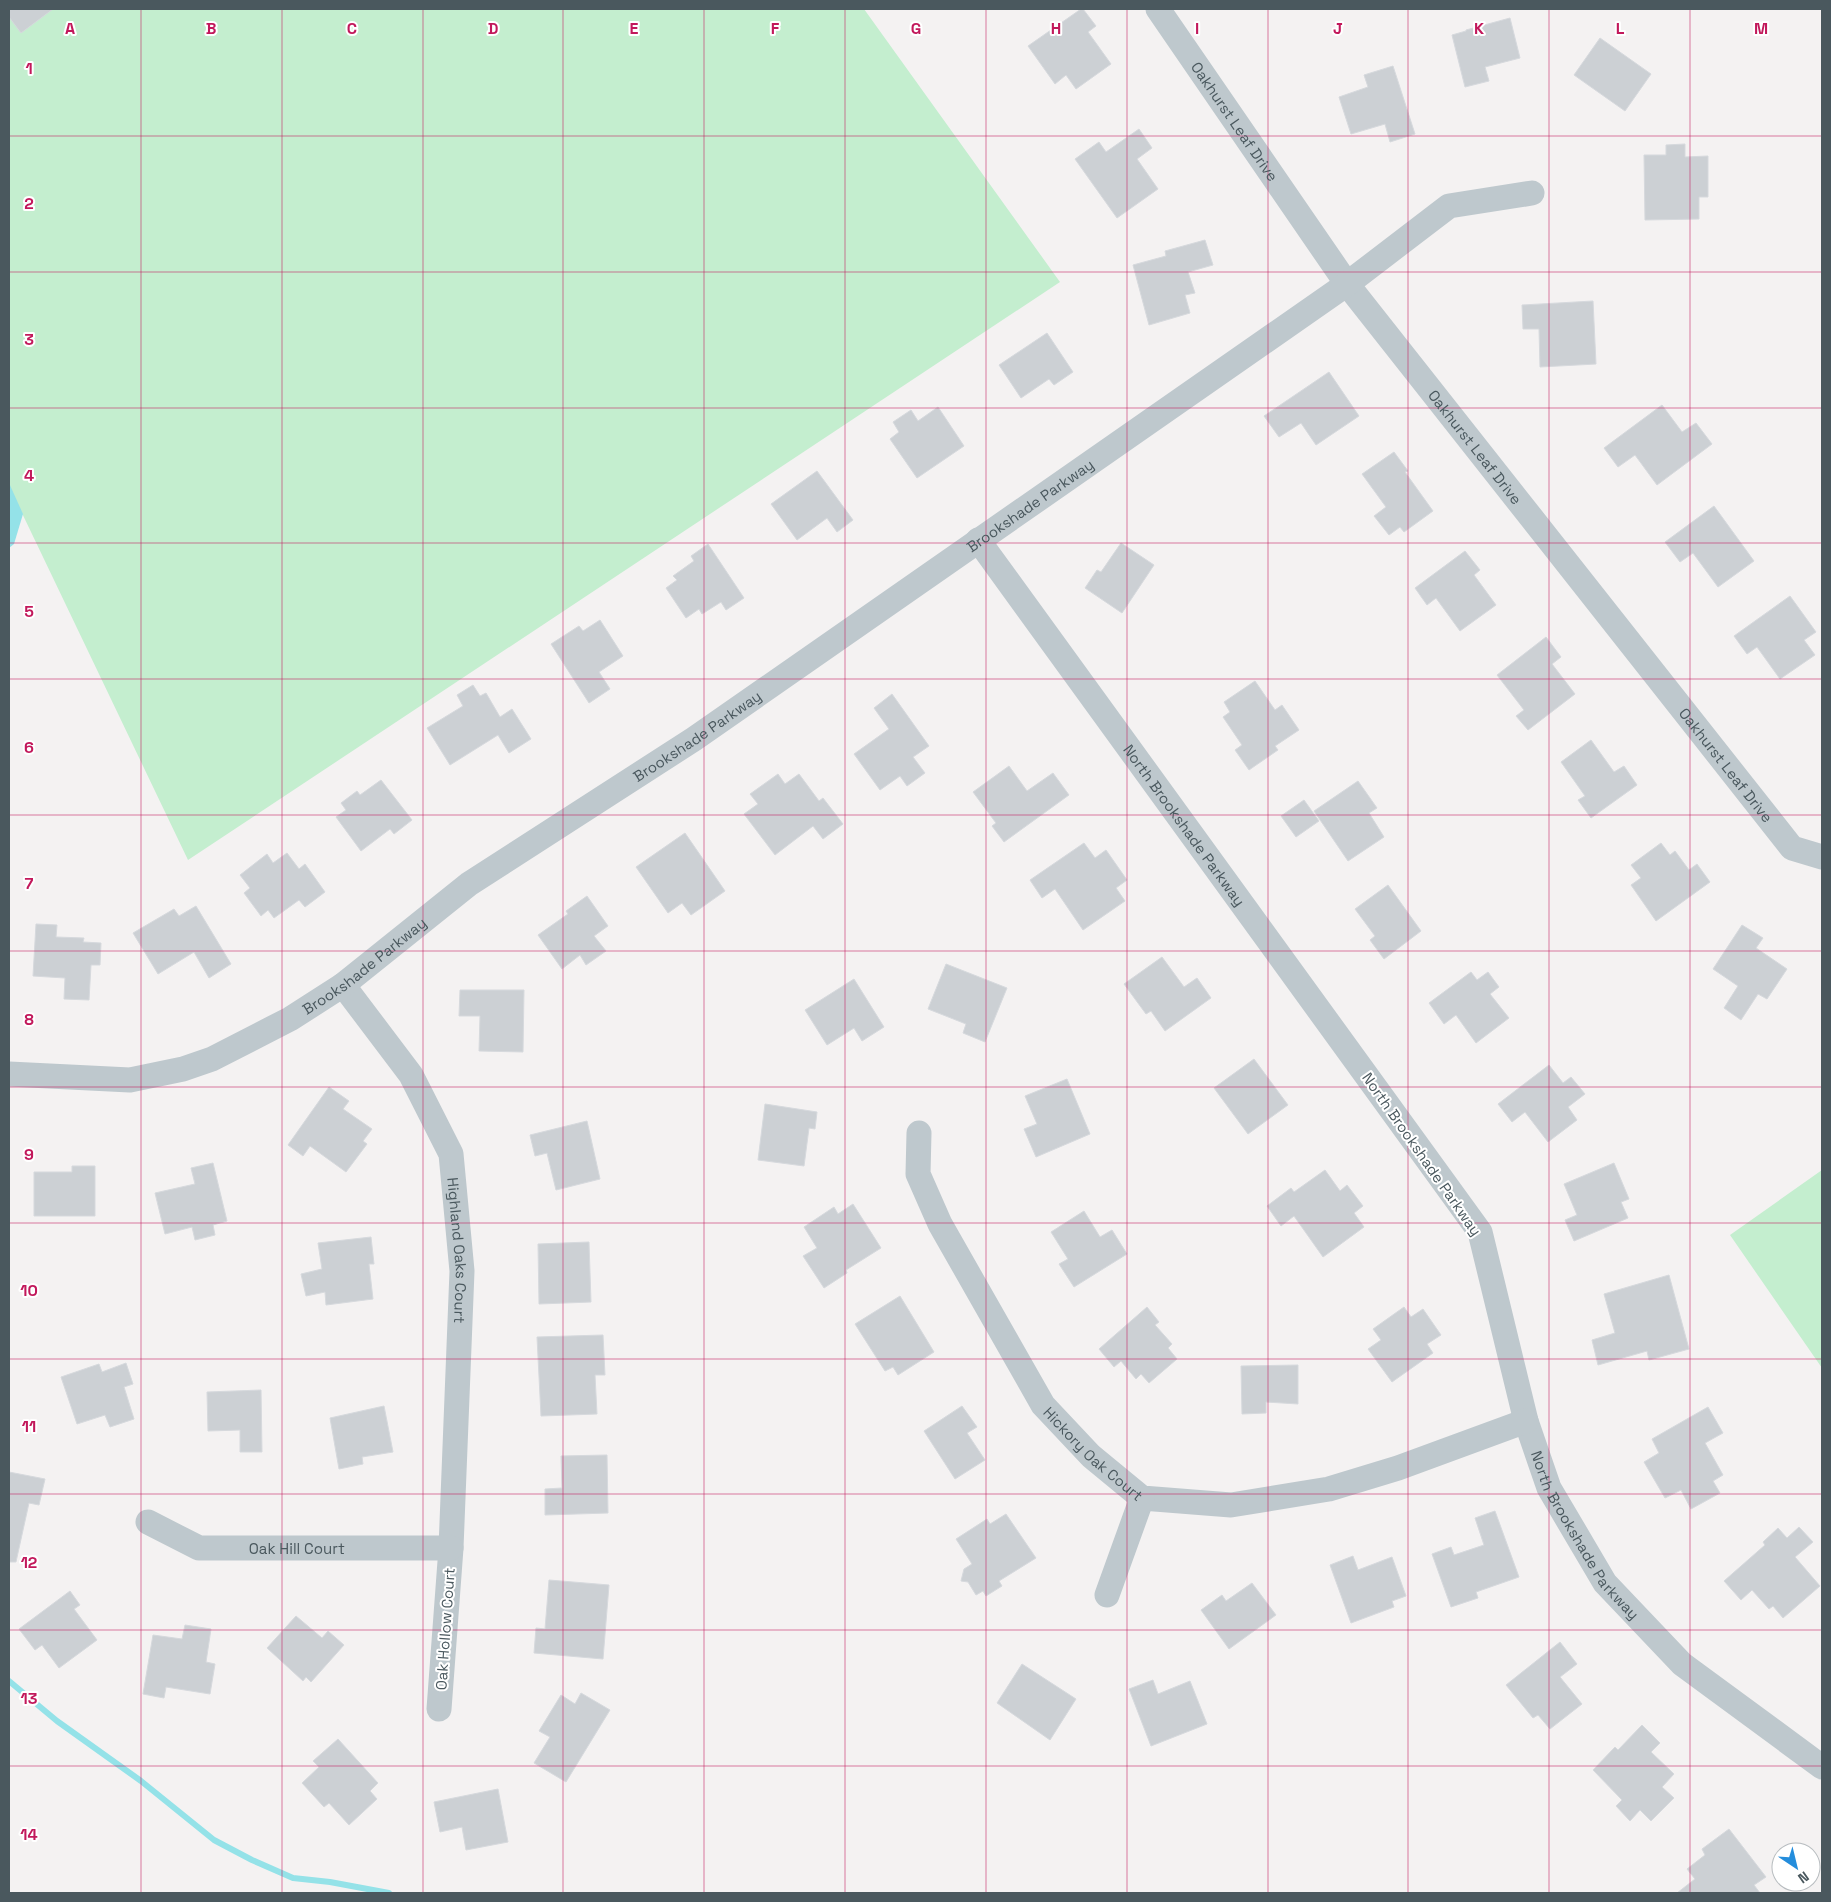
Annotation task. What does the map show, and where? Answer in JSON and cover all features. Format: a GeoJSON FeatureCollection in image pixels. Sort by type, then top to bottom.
{"type":"FeatureCollection","features":[{"type":"Feature","properties":{"kind":"street","name":"Oakhurst Leaf Drive"},"geometry":{"type":"LineString","coordinates":[[1158,9],[1347,284],[1792,848],[1822,857]]}},
{"type":"Feature","properties":{"kind":"street","name":"Brookshade Parkway"},"geometry":{"type":"LineString","coordinates":[[9,1074],[130,1080],[183,1069],[212,1059],[282,1024],[343,984],[469,884],[694,739],[1347,284],[1449,206],[1532,193]]}},
{"type":"Feature","properties":{"kind":"street","name":"North Brookshade Parkway"},"geometry":{"type":"LineString","coordinates":[[978,540],[1480,1232],[1526,1421],[1550,1488],[1605,1583],[1682,1664],[1822,1767]]}},
{"type":"Feature","properties":{"kind":"street","name":"Highland Oaks Court"},"geometry":{"type":"LineString","coordinates":[[343,984],[411,1075],[451,1154],[462,1271],[451,1548]]}},
{"type":"Feature","properties":{"kind":"street","name":"Hickory Oak Court"},"geometry":{"type":"LineString","coordinates":[[920,1133],[918,1174],[940,1224],[1044,1405],[1091,1456],[1142,1498],[1231,1505],[1329,1489],[1398,1468],[1526,1421]]}},
{"type":"Feature","properties":{"kind":"street"},"geometry":{"type":"LineString","coordinates":[[1107,1594],[1142,1498]]}},
{"type":"Feature","properties":{"kind":"street","name":"Oak Hill Court"},"geometry":{"type":"LineString","coordinates":[[148,1522],[199,1548],[451,1548]]}},
{"type":"Feature","properties":{"kind":"street","name":"Oak Hollow Court"},"geometry":{"type":"LineString","coordinates":[[439,1709],[451,1548]]}},
{"type":"Feature","properties":{"kind":"green space"},"geometry":{"type":"Polygon","coordinates":[[[9,9],[864,9],[1060,282],[188,860],[9,486],[9,9]]]}},
{"type":"Feature","properties":{"kind":"green space"},"geometry":{"type":"Polygon","coordinates":[[[1822,1170],[1822,1368],[1730,1235],[1822,1170]]]}},
{"type":"Feature","properties":{"kind":"water"},"geometry":{"type":"Polygon","coordinates":[[[9,483],[23,514],[14,544],[9,548],[9,483]]]}},
{"type":"Feature","properties":{"kind":"building"},"geometry":{"type":"Polygon","coordinates":[[[9,9],[53,9],[21,33],[9,17],[9,9]]]}},
{"type":"Feature","properties":{"kind":"building"},"geometry":{"type":"Polygon","coordinates":[[[1081,9],[1096,26],[1088,32],[1111,64],[1076,89],[1066,75],[1055,84],[1028,46],[1081,9]]]}},
{"type":"Feature","properties":{"kind":"building"},"geometry":{"type":"Polygon","coordinates":[[[1510,18],[1520,58],[1485,67],[1489,81],[1465,87],[1452,35],[1510,18]]]}},
{"type":"Feature","properties":{"kind":"building"},"geometry":{"type":"Polygon","coordinates":[[[1600,38],[1651,74],[1625,111],[1574,75],[1600,38]]]}},
{"type":"Feature","properties":{"kind":"building"},"geometry":{"type":"Polygon","coordinates":[[[1393,66],[1415,134],[1390,142],[1385,124],[1351,134],[1339,97],[1368,87],[1364,75],[1393,66]]]}},
{"type":"Feature","properties":{"kind":"building"},"geometry":{"type":"Polygon","coordinates":[[[1139,129],[1152,148],[1137,159],[1158,189],[1117,218],[1075,159],[1099,142],[1106,152],[1139,129]]]}},
{"type":"Feature","properties":{"kind":"building"},"geometry":{"type":"Polygon","coordinates":[[[1685,144],[1685,157],[1708,156],[1708,197],[1699,197],[1699,219],[1645,220],[1644,155],[1666,155],[1666,145],[1685,144]]]}},
{"type":"Feature","properties":{"kind":"building"},"geometry":{"type":"Polygon","coordinates":[[[1205,240],[1213,265],[1188,272],[1195,293],[1185,295],[1190,313],[1149,325],[1133,265],[1166,256],[1165,251],[1205,240]]]}},
{"type":"Feature","properties":{"kind":"building"},"geometry":{"type":"Polygon","coordinates":[[[1593,301],[1596,364],[1540,367],[1539,329],[1523,329],[1522,305],[1593,301]]]}},
{"type":"Feature","properties":{"kind":"building"},"geometry":{"type":"Polygon","coordinates":[[[1047,333],[1073,372],[1054,385],[1049,379],[1021,398],[999,365],[1047,333]]]}},
{"type":"Feature","properties":{"kind":"building"},"geometry":{"type":"Polygon","coordinates":[[[1329,372],[1359,416],[1316,445],[1301,423],[1279,437],[1264,416],[1329,372]]]}},
{"type":"Feature","properties":{"kind":"building"},"geometry":{"type":"Polygon","coordinates":[[[1662,405],[1682,432],[1696,423],[1712,444],[1657,485],[1635,455],[1618,467],[1604,448],[1662,405]]]}},
{"type":"Feature","properties":{"kind":"building"},"geometry":{"type":"Polygon","coordinates":[[[938,407],[964,446],[917,478],[890,439],[899,432],[893,422],[911,410],[918,421],[938,407]]]}},
{"type":"Feature","properties":{"kind":"building"},"geometry":{"type":"Polygon","coordinates":[[[1394,452],[1408,471],[1405,472],[1433,511],[1404,532],[1400,527],[1389,535],[1374,516],[1386,507],[1362,474],[1394,452]]]}},
{"type":"Feature","properties":{"kind":"building"},"geometry":{"type":"Polygon","coordinates":[[[817,471],[853,520],[837,532],[827,518],[797,540],[771,504],[817,471]]]}},
{"type":"Feature","properties":{"kind":"building"},"geometry":{"type":"Polygon","coordinates":[[[1714,506],[1754,561],[1718,587],[1693,553],[1680,562],[1665,542],[1714,506]]]}},
{"type":"Feature","properties":{"kind":"building"},"geometry":{"type":"Polygon","coordinates":[[[1121,543],[1154,565],[1122,613],[1085,588],[1097,570],[1101,572],[1121,543]]]}},
{"type":"Feature","properties":{"kind":"building"},"geometry":{"type":"Polygon","coordinates":[[[708,544],[744,598],[726,610],[721,602],[702,614],[699,609],[686,618],[666,588],[677,580],[673,576],[694,561],[691,556],[708,544]]]}},
{"type":"Feature","properties":{"kind":"building"},"geometry":{"type":"Polygon","coordinates":[[[1465,551],[1480,570],[1474,575],[1496,605],[1460,631],[1436,598],[1427,605],[1415,588],[1465,551]]]}},
{"type":"Feature","properties":{"kind":"building"},"geometry":{"type":"Polygon","coordinates":[[[1790,596],[1816,632],[1804,640],[1815,655],[1780,679],[1757,647],[1747,654],[1734,636],[1790,596]]]}},
{"type":"Feature","properties":{"kind":"building"},"geometry":{"type":"Polygon","coordinates":[[[600,620],[623,656],[599,672],[610,689],[589,703],[551,644],[579,626],[583,631],[600,620]]]}},
{"type":"Feature","properties":{"kind":"building"},"geometry":{"type":"Polygon","coordinates":[[[1546,637],[1561,657],[1552,664],[1575,694],[1528,730],[1516,716],[1524,710],[1497,675],[1546,637]]]}},
{"type":"Feature","properties":{"kind":"building"},"geometry":{"type":"Polygon","coordinates":[[[1255,681],[1275,710],[1282,705],[1299,730],[1275,746],[1278,750],[1249,770],[1235,750],[1242,745],[1223,717],[1230,712],[1224,702],[1255,681]]]}},
{"type":"Feature","properties":{"kind":"building"},"geometry":{"type":"Polygon","coordinates":[[[473,685],[480,696],[486,693],[500,717],[512,709],[531,739],[509,753],[498,735],[450,765],[427,728],[463,706],[457,695],[473,685]]]}},
{"type":"Feature","properties":{"kind":"building"},"geometry":{"type":"Polygon","coordinates":[[[892,694],[929,746],[913,757],[925,773],[907,786],[900,776],[880,790],[854,754],[889,729],[874,708],[892,694]]]}},
{"type":"Feature","properties":{"kind":"building"},"geometry":{"type":"Polygon","coordinates":[[[1591,740],[1614,772],[1624,766],[1637,785],[1591,818],[1578,800],[1585,796],[1561,762],[1591,740]]]}},
{"type":"Feature","properties":{"kind":"building"},"geometry":{"type":"Polygon","coordinates":[[[1009,766],[1027,791],[1053,773],[1069,795],[1004,842],[992,826],[996,823],[973,792],[1009,766]]]}},
{"type":"Feature","properties":{"kind":"building"},"geometry":{"type":"Polygon","coordinates":[[[778,774],[785,784],[799,774],[819,801],[823,798],[843,824],[823,839],[813,826],[775,855],[744,814],[758,804],[750,794],[778,774]]]}},
{"type":"Feature","properties":{"kind":"building"},"geometry":{"type":"Polygon","coordinates":[[[381,780],[412,820],[394,834],[390,829],[361,851],[336,817],[346,810],[341,803],[357,791],[360,795],[381,780]]]}},
{"type":"Feature","properties":{"kind":"building"},"geometry":{"type":"Polygon","coordinates":[[[1358,781],[1377,808],[1369,813],[1384,837],[1348,861],[1314,811],[1358,781]]]}},
{"type":"Feature","properties":{"kind":"building"},"geometry":{"type":"Polygon","coordinates":[[[1304,800],[1319,821],[1296,837],[1281,816],[1304,800]]]}},
{"type":"Feature","properties":{"kind":"building"},"geometry":{"type":"Polygon","coordinates":[[[685,833],[725,891],[691,915],[682,903],[668,913],[636,867],[685,833]]]}},
{"type":"Feature","properties":{"kind":"building"},"geometry":{"type":"Polygon","coordinates":[[[1084,843],[1095,858],[1106,850],[1127,880],[1116,888],[1125,901],[1083,930],[1055,889],[1042,898],[1030,880],[1084,843]]]}},
{"type":"Feature","properties":{"kind":"building"},"geometry":{"type":"Polygon","coordinates":[[[1661,843],[1670,855],[1675,851],[1689,870],[1697,864],[1710,882],[1656,921],[1631,885],[1641,878],[1631,865],[1661,843]]]}},
{"type":"Feature","properties":{"kind":"building"},"geometry":{"type":"Polygon","coordinates":[[[287,853],[299,869],[305,864],[325,892],[305,907],[299,900],[274,918],[268,910],[261,916],[244,893],[250,888],[240,875],[267,854],[273,863],[287,853]]]}},
{"type":"Feature","properties":{"kind":"building"},"geometry":{"type":"Polygon","coordinates":[[[1388,885],[1421,931],[1384,959],[1370,940],[1375,936],[1355,909],[1388,885]]]}},
{"type":"Feature","properties":{"kind":"building"},"geometry":{"type":"Polygon","coordinates":[[[587,896],[608,926],[594,936],[606,951],[586,965],[580,955],[562,969],[538,935],[568,914],[566,911],[587,896]]]}},
{"type":"Feature","properties":{"kind":"building"},"geometry":{"type":"Polygon","coordinates":[[[196,906],[231,964],[209,978],[194,952],[158,974],[133,933],[174,909],[179,916],[196,906]]]}},
{"type":"Feature","properties":{"kind":"building"},"geometry":{"type":"Polygon","coordinates":[[[36,924],[57,925],[56,937],[84,938],[83,942],[101,943],[100,965],[91,965],[89,1000],[64,999],[65,978],[33,976],[36,924]]]}},
{"type":"Feature","properties":{"kind":"building"},"geometry":{"type":"Polygon","coordinates":[[[1742,925],[1763,938],[1756,948],[1787,969],[1767,999],[1758,994],[1741,1020],[1724,1008],[1738,986],[1713,969],[1742,925]]]}},
{"type":"Feature","properties":{"kind":"building"},"geometry":{"type":"Polygon","coordinates":[[[1162,957],[1184,987],[1197,978],[1211,998],[1165,1031],[1151,1011],[1146,1014],[1124,984],[1162,957]]]}},
{"type":"Feature","properties":{"kind":"building"},"geometry":{"type":"Polygon","coordinates":[[[946,964],[1007,988],[985,1042],[963,1033],[966,1024],[928,1009],[946,964]]]}},
{"type":"Feature","properties":{"kind":"building"},"geometry":{"type":"Polygon","coordinates":[[[1471,972],[1477,980],[1488,972],[1499,987],[1490,994],[1509,1018],[1476,1043],[1456,1015],[1444,1024],[1429,1003],[1471,972]]]}},
{"type":"Feature","properties":{"kind":"building"},"geometry":{"type":"Polygon","coordinates":[[[854,979],[884,1027],[862,1041],[854,1028],[827,1045],[805,1010],[854,979]]]}},
{"type":"Feature","properties":{"kind":"building"},"geometry":{"type":"Polygon","coordinates":[[[460,990],[524,990],[523,1052],[479,1051],[480,1016],[459,1016],[460,990]]]}},
{"type":"Feature","properties":{"kind":"building"},"geometry":{"type":"Polygon","coordinates":[[[1254,1059],[1288,1105],[1248,1134],[1214,1088],[1254,1059]]]}},
{"type":"Feature","properties":{"kind":"building"},"geometry":{"type":"Polygon","coordinates":[[[1549,1065],[1563,1083],[1571,1077],[1585,1094],[1568,1107],[1577,1120],[1548,1142],[1525,1112],[1512,1122],[1498,1104],[1549,1065]]]}},
{"type":"Feature","properties":{"kind":"building"},"geometry":{"type":"Polygon","coordinates":[[[1067,1079],[1090,1134],[1036,1157],[1024,1129],[1037,1124],[1025,1096],[1067,1079]]]}},
{"type":"Feature","properties":{"kind":"building"},"geometry":{"type":"Polygon","coordinates":[[[329,1087],[349,1101],[343,1109],[372,1129],[363,1141],[367,1144],[346,1172],[310,1146],[303,1156],[288,1145],[329,1087]]]}},
{"type":"Feature","properties":{"kind":"building"},"geometry":{"type":"Polygon","coordinates":[[[765,1104],[817,1112],[815,1129],[809,1128],[804,1166],[758,1160],[765,1104]]]}},
{"type":"Feature","properties":{"kind":"building"},"geometry":{"type":"Polygon","coordinates":[[[587,1121],[600,1179],[556,1190],[547,1153],[535,1156],[530,1135],[587,1121]]]}},
{"type":"Feature","properties":{"kind":"building"},"geometry":{"type":"Polygon","coordinates":[[[213,1163],[227,1221],[213,1225],[215,1235],[195,1240],[192,1227],[165,1234],[155,1193],[195,1184],[191,1168],[213,1163]]]}},
{"type":"Feature","properties":{"kind":"building"},"geometry":{"type":"Polygon","coordinates":[[[1614,1163],[1629,1199],[1621,1202],[1628,1218],[1574,1241],[1565,1220],[1577,1215],[1564,1184],[1614,1163]]]}},
{"type":"Feature","properties":{"kind":"building"},"geometry":{"type":"Polygon","coordinates":[[[72,1166],[95,1166],[95,1216],[34,1216],[34,1172],[72,1172],[72,1166]]]}},
{"type":"Feature","properties":{"kind":"building"},"geometry":{"type":"Polygon","coordinates":[[[1325,1170],[1340,1191],[1347,1185],[1363,1206],[1354,1213],[1364,1227],[1323,1257],[1294,1216],[1281,1226],[1267,1206],[1291,1188],[1294,1192],[1325,1170]]]}},
{"type":"Feature","properties":{"kind":"building"},"geometry":{"type":"Polygon","coordinates":[[[853,1204],[881,1248],[846,1270],[847,1273],[824,1288],[803,1256],[817,1248],[804,1227],[834,1207],[838,1214],[853,1204]]]}},
{"type":"Feature","properties":{"kind":"building"},"geometry":{"type":"Polygon","coordinates":[[[1084,1211],[1100,1237],[1112,1230],[1127,1254],[1074,1287],[1059,1264],[1068,1259],[1051,1232],[1084,1211]]]}},
{"type":"Feature","properties":{"kind":"building"},"geometry":{"type":"Polygon","coordinates":[[[371,1237],[374,1264],[369,1264],[373,1299],[326,1305],[325,1292],[306,1296],[301,1274],[322,1269],[318,1243],[371,1237]]]}},
{"type":"Feature","properties":{"kind":"building"},"geometry":{"type":"Polygon","coordinates":[[[589,1242],[591,1302],[539,1304],[538,1244],[589,1242]]]}},
{"type":"Feature","properties":{"kind":"building"},"geometry":{"type":"Polygon","coordinates":[[[1669,1275],[1689,1349],[1649,1360],[1647,1351],[1598,1365],[1592,1340],[1615,1333],[1604,1294],[1669,1275]]]}},
{"type":"Feature","properties":{"kind":"building"},"geometry":{"type":"Polygon","coordinates":[[[900,1296],[934,1352],[898,1375],[893,1367],[885,1371],[855,1324],[900,1296]]]}},
{"type":"Feature","properties":{"kind":"building"},"geometry":{"type":"Polygon","coordinates":[[[1147,1307],[1159,1322],[1155,1325],[1172,1344],[1168,1348],[1177,1359],[1149,1383],[1141,1374],[1136,1379],[1121,1361],[1114,1367],[1099,1349],[1147,1307]]]}},
{"type":"Feature","properties":{"kind":"building"},"geometry":{"type":"Polygon","coordinates":[[[1404,1307],[1411,1317],[1423,1309],[1441,1335],[1427,1344],[1433,1353],[1392,1382],[1368,1349],[1381,1340],[1373,1329],[1404,1307]]]}},
{"type":"Feature","properties":{"kind":"building"},"geometry":{"type":"Polygon","coordinates":[[[603,1335],[605,1375],[595,1375],[597,1414],[541,1416],[537,1337],[603,1335]]]}},
{"type":"Feature","properties":{"kind":"building"},"geometry":{"type":"Polygon","coordinates":[[[126,1363],[133,1384],[124,1387],[134,1419],[110,1427],[105,1415],[77,1424],[61,1377],[99,1364],[102,1372],[126,1363]]]}},
{"type":"Feature","properties":{"kind":"building"},"geometry":{"type":"Polygon","coordinates":[[[1298,1365],[1298,1404],[1266,1402],[1266,1413],[1242,1414],[1241,1366],[1298,1365]]]}},
{"type":"Feature","properties":{"kind":"building"},"geometry":{"type":"Polygon","coordinates":[[[261,1390],[262,1452],[240,1452],[240,1430],[208,1431],[207,1392],[261,1390]]]}},
{"type":"Feature","properties":{"kind":"building"},"geometry":{"type":"Polygon","coordinates":[[[384,1406],[393,1452],[362,1457],[363,1464],[339,1469],[330,1418],[384,1406]]]}},
{"type":"Feature","properties":{"kind":"building"},"geometry":{"type":"Polygon","coordinates":[[[962,1406],[977,1427],[967,1433],[985,1460],[955,1479],[924,1431],[962,1406]]]}},
{"type":"Feature","properties":{"kind":"building"},"geometry":{"type":"Polygon","coordinates":[[[1708,1407],[1723,1433],[1705,1443],[1723,1475],[1713,1481],[1720,1493],[1691,1509],[1681,1490],[1665,1498],[1644,1462],[1659,1453],[1652,1439],[1708,1407]]]}},
{"type":"Feature","properties":{"kind":"building"},"geometry":{"type":"Polygon","coordinates":[[[607,1455],[608,1513],[545,1515],[545,1489],[562,1488],[561,1456],[607,1455]]]}},
{"type":"Feature","properties":{"kind":"building"},"geometry":{"type":"Polygon","coordinates":[[[9,1472],[45,1479],[39,1505],[29,1503],[16,1562],[9,1562],[9,1472]]]}},
{"type":"Feature","properties":{"kind":"building"},"geometry":{"type":"Polygon","coordinates":[[[1495,1511],[1519,1577],[1476,1592],[1478,1598],[1451,1607],[1432,1554],[1451,1547],[1454,1555],[1484,1545],[1475,1518],[1495,1511]]]}},
{"type":"Feature","properties":{"kind":"building"},"geometry":{"type":"Polygon","coordinates":[[[1006,1514],[1036,1558],[999,1581],[1002,1586],[986,1596],[983,1591],[976,1595],[968,1582],[961,1581],[964,1569],[972,1564],[956,1539],[987,1519],[990,1524],[1006,1514]]]}},
{"type":"Feature","properties":{"kind":"building"},"geometry":{"type":"Polygon","coordinates":[[[1799,1527],[1813,1542],[1795,1557],[1820,1586],[1783,1618],[1773,1606],[1769,1609],[1752,1590],[1741,1600],[1724,1581],[1765,1545],[1763,1542],[1778,1528],[1787,1538],[1799,1527]]]}},
{"type":"Feature","properties":{"kind":"building"},"geometry":{"type":"Polygon","coordinates":[[[1353,1556],[1358,1570],[1392,1557],[1406,1596],[1392,1601],[1394,1607],[1351,1623],[1330,1565],[1353,1556]]]}},
{"type":"Feature","properties":{"kind":"building"},"geometry":{"type":"Polygon","coordinates":[[[549,1580],[609,1585],[603,1659],[534,1653],[536,1628],[545,1629],[549,1580]]]}},
{"type":"Feature","properties":{"kind":"building"},"geometry":{"type":"Polygon","coordinates":[[[1252,1583],[1276,1615],[1229,1649],[1201,1610],[1222,1595],[1226,1601],[1252,1583]]]}},
{"type":"Feature","properties":{"kind":"building"},"geometry":{"type":"Polygon","coordinates":[[[70,1591],[80,1605],[74,1609],[97,1640],[59,1668],[42,1645],[35,1650],[19,1629],[70,1591]]]}},
{"type":"Feature","properties":{"kind":"building"},"geometry":{"type":"Polygon","coordinates":[[[296,1616],[322,1638],[328,1631],[344,1645],[311,1682],[306,1677],[303,1681],[267,1648],[296,1616]]]}},
{"type":"Feature","properties":{"kind":"building"},"geometry":{"type":"Polygon","coordinates":[[[185,1625],[211,1629],[206,1662],[215,1664],[210,1694],[166,1687],[164,1698],[143,1694],[153,1635],[182,1639],[185,1625]]]}},
{"type":"Feature","properties":{"kind":"building"},"geometry":{"type":"Polygon","coordinates":[[[1560,1642],[1577,1664],[1560,1677],[1582,1704],[1550,1729],[1538,1715],[1533,1718],[1506,1685],[1560,1642]]]}},
{"type":"Feature","properties":{"kind":"building"},"geometry":{"type":"Polygon","coordinates":[[[1022,1664],[1076,1699],[1050,1740],[997,1703],[1022,1664]]]}},
{"type":"Feature","properties":{"kind":"building"},"geometry":{"type":"Polygon","coordinates":[[[1153,1680],[1158,1694],[1190,1681],[1207,1724],[1151,1746],[1129,1689],[1153,1680]]]}},
{"type":"Feature","properties":{"kind":"building"},"geometry":{"type":"Polygon","coordinates":[[[581,1693],[610,1710],[566,1782],[534,1763],[550,1737],[539,1731],[561,1695],[575,1704],[581,1693]]]}},
{"type":"Feature","properties":{"kind":"building"},"geometry":{"type":"Polygon","coordinates":[[[1642,1725],[1660,1743],[1651,1752],[1674,1774],[1662,1787],[1674,1798],[1651,1821],[1640,1810],[1630,1821],[1616,1806],[1622,1800],[1593,1770],[1615,1747],[1618,1750],[1642,1725]]]}},
{"type":"Feature","properties":{"kind":"building"},"geometry":{"type":"Polygon","coordinates":[[[338,1739],[378,1783],[370,1791],[377,1799],[349,1825],[329,1803],[324,1807],[302,1783],[319,1767],[313,1761],[338,1739]]]}},
{"type":"Feature","properties":{"kind":"building"},"geometry":{"type":"Polygon","coordinates":[[[498,1789],[508,1842],[466,1850],[462,1827],[440,1832],[434,1802],[498,1789]]]}},
{"type":"Feature","properties":{"kind":"building"},"geometry":{"type":"Polygon","coordinates":[[[1729,1829],[1766,1877],[1754,1885],[1760,1893],[1677,1893],[1695,1879],[1687,1869],[1705,1855],[1702,1849],[1729,1829]]]}},
{"type":"Feature","properties":{"kind":"waterway"},"geometry":{"type":"LineString","coordinates":[[9,1681],[57,1721],[141,1781],[214,1840],[252,1860],[293,1878],[330,1882],[389,1893]]}}]}
